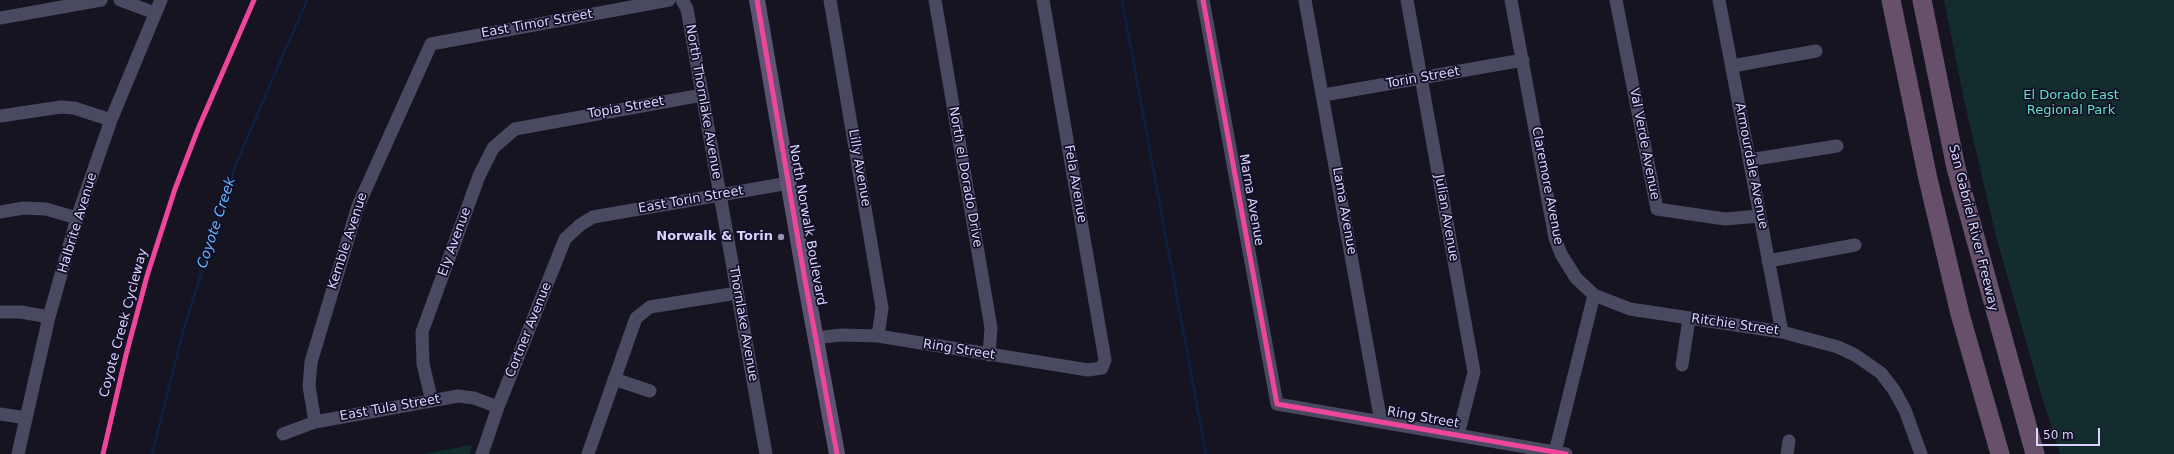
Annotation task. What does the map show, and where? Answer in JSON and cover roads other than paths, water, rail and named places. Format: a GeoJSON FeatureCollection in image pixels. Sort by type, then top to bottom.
{"type":"FeatureCollection","features":[{"type":"Feature","properties":{"kind":"highway"},"geometry":{"type":"LineString","coordinates":[[1891,0],[1928,179],[1960,314],[2000,454]]}},
{"type":"Feature","properties":{"kind":"highway","name":"San Gabriel River Freeway"},"geometry":{"type":"LineString","coordinates":[[1922,0],[1956,168],[2035,454]]}},
{"type":"Feature","properties":{"kind":"main road","name":"North Norwalk Boulevard"},"geometry":{"type":"LineString","coordinates":[[757,0],[837,454]]}},
{"type":"Feature","properties":{"kind":"street"},"geometry":{"type":"LineString","coordinates":[[0,18],[76,2],[101,0]]}},
{"type":"Feature","properties":{"kind":"street"},"geometry":{"type":"LineString","coordinates":[[120,0],[155,13]]}},
{"type":"Feature","properties":{"kind":"street","name":"Halbrite Avenue"},"geometry":{"type":"LineString","coordinates":[[18,454],[49,317],[77,218],[112,120],[161,0]]}},
{"type":"Feature","properties":{"kind":"street","name":"East Timor Street"},"geometry":{"type":"LineString","coordinates":[[451,39],[669,0]]}},
{"type":"Feature","properties":{"kind":"street","name":"Lilly Avenue"},"geometry":{"type":"LineString","coordinates":[[830,0],[882,308],[878,336]]}},
{"type":"Feature","properties":{"kind":"street","name":"North el Dorado Drive"},"geometry":{"type":"LineString","coordinates":[[935,0],[991,328],[989,355]]}},
{"type":"Feature","properties":{"kind":"street","name":"Fela Avenue"},"geometry":{"type":"LineString","coordinates":[[1043,0],[1105,360],[1102,368]]}},
{"type":"Feature","properties":{"kind":"street","name":"Marna Avenue"},"geometry":{"type":"LineString","coordinates":[[1203,0],[1277,404]]}},
{"type":"Feature","properties":{"kind":"street","name":"Lama Avenue"},"geometry":{"type":"LineString","coordinates":[[1306,0],[1381,422]]}},
{"type":"Feature","properties":{"kind":"street","name":"Julian Avenue"},"geometry":{"type":"LineString","coordinates":[[1407,0],[1474,372],[1458,435]]}},
{"type":"Feature","properties":{"kind":"street","name":"Claremore Avenue"},"geometry":{"type":"LineString","coordinates":[[1511,0],[1555,238],[1561,254],[1576,278],[1594,295]]}},
{"type":"Feature","properties":{"kind":"street","name":"Val Verde Avenue"},"geometry":{"type":"LineString","coordinates":[[1616,0],[1657,209],[1724,219],[1760,216]]}},
{"type":"Feature","properties":{"kind":"street","name":"Armourdale Avenue"},"geometry":{"type":"LineString","coordinates":[[1719,0],[1782,332]]}},
{"type":"Feature","properties":{"kind":"street","name":"North Thornlake Avenue"},"geometry":{"type":"LineString","coordinates":[[685,4],[719,195]]}},
{"type":"Feature","properties":{"kind":"street","name":"Kemble Avenue"},"geometry":{"type":"LineString","coordinates":[[315,422],[309,386],[311,362],[358,206],[430,44],[451,39]]}},
{"type":"Feature","properties":{"kind":"street"},"geometry":{"type":"LineString","coordinates":[[1732,66],[1816,51]]}},
{"type":"Feature","properties":{"kind":"street","name":"Torin Street"},"geometry":{"type":"LineString","coordinates":[[1324,95],[1523,60]]}},
{"type":"Feature","properties":{"kind":"street","name":"Topia Street"},"geometry":{"type":"LineString","coordinates":[[550,122],[702,95]]}},
{"type":"Feature","properties":{"kind":"street"},"geometry":{"type":"LineString","coordinates":[[0,116],[61,107],[74,108],[112,120]]}},
{"type":"Feature","properties":{"kind":"street","name":"Ely Avenue"},"geometry":{"type":"LineString","coordinates":[[432,401],[423,364],[422,332],[480,176],[493,148],[515,128],[550,122]]}},
{"type":"Feature","properties":{"kind":"street"},"geometry":{"type":"LineString","coordinates":[[1749,160],[1837,146]]}},
{"type":"Feature","properties":{"kind":"street","name":"East Torin Street"},"geometry":{"type":"LineString","coordinates":[[593,217],[788,182]]}},
{"type":"Feature","properties":{"kind":"street","name":"Thornlake Avenue"},"geometry":{"type":"LineString","coordinates":[[719,195],[766,454]]}},
{"type":"Feature","properties":{"kind":"street"},"geometry":{"type":"LineString","coordinates":[[0,212],[23,208],[46,209],[77,218]]}},
{"type":"Feature","properties":{"kind":"street","name":"Cortner Avenue"},"geometry":{"type":"LineString","coordinates":[[482,454],[498,407],[565,239],[580,225],[593,217]]}},
{"type":"Feature","properties":{"kind":"street"},"geometry":{"type":"LineString","coordinates":[[1768,261],[1855,245]]}},
{"type":"Feature","properties":{"kind":"street"},"geometry":{"type":"LineString","coordinates":[[588,454],[636,318],[650,307],[737,293]]}},
{"type":"Feature","properties":{"kind":"street"},"geometry":{"type":"LineString","coordinates":[[1561,453],[1594,295]]}},
{"type":"Feature","properties":{"kind":"street","name":"Ritchie Street"},"geometry":{"type":"LineString","coordinates":[[1594,295],[1630,309],[1782,332],[1838,347],[1872,366],[1881,373],[1894,390],[1906,410],[1921,454]]}},
{"type":"Feature","properties":{"kind":"street"},"geometry":{"type":"LineString","coordinates":[[0,312],[21,312],[49,317]]}},
{"type":"Feature","properties":{"kind":"street"},"geometry":{"type":"LineString","coordinates":[[1682,365],[1689,319]]}},
{"type":"Feature","properties":{"kind":"street","name":"Ring Street"},"geometry":{"type":"LineString","coordinates":[[816,338],[841,335],[878,336],[1088,370],[1102,368]]}},
{"type":"Feature","properties":{"kind":"street"},"geometry":{"type":"LineString","coordinates":[[614,379],[650,391]]}},
{"type":"Feature","properties":{"kind":"street","name":"East Tula Street"},"geometry":{"type":"LineString","coordinates":[[283,434],[315,422],[458,396],[474,398],[498,407]]}},
{"type":"Feature","properties":{"kind":"street","name":"Ring Street"},"geometry":{"type":"LineString","coordinates":[[1277,404],[1561,453]]}},
{"type":"Feature","properties":{"kind":"street"},"geometry":{"type":"LineString","coordinates":[[0,414],[26,418]]}},
{"type":"Feature","properties":{"kind":"waterway","name":"Coyote Creek"},"geometry":{"type":"LineString","coordinates":[[152,454],[184,328],[236,164],[307,0]]}},
{"type":"Feature","properties":{"kind":"waterway"},"geometry":{"type":"LineString","coordinates":[[1122,0],[1206,454]]}},
{"type":"Feature","properties":{"kind":"place","name":"Norwalk & Torin"},"geometry":{"type":"Point","coordinates":[781,237]}},
{"type":"Feature","properties":{"kind":"park label","name":"El Dorado East Regional Park"},"geometry":{"type":"Point","coordinates":[2071,104]}}]}
